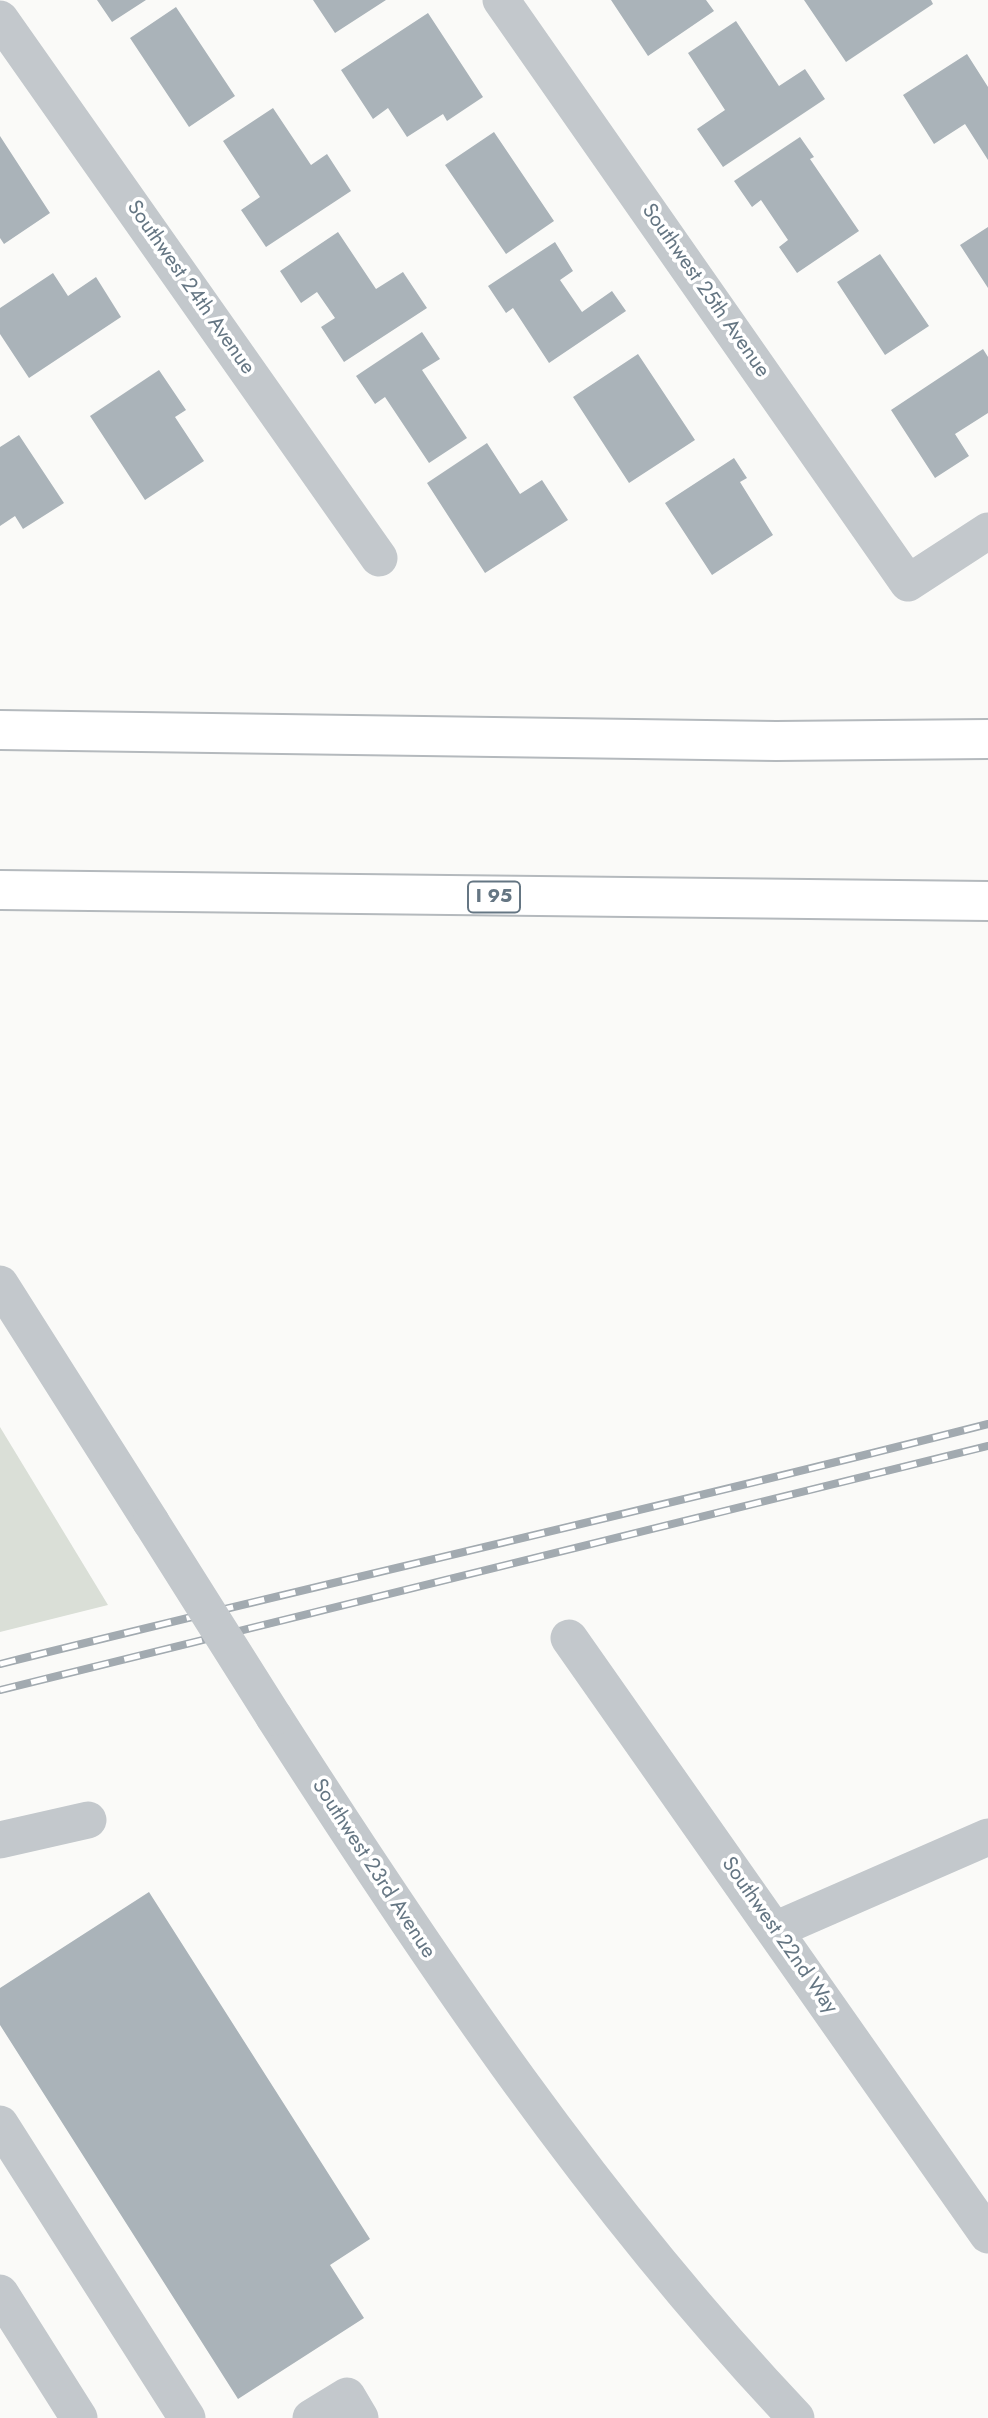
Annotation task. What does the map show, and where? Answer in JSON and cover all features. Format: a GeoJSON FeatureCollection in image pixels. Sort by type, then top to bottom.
{"type":"FeatureCollection","features":[{"type":"Feature","properties":{"kind":"highway"},"geometry":{"type":"LineString","coordinates":[[0,730],[776,741],[988,739]]}},
{"type":"Feature","properties":{"kind":"highway","name":"I 95"},"geometry":{"type":"LineString","coordinates":[[0,890],[988,901]]}},
{"type":"Feature","properties":{"kind":"street","name":"Southwest 25th Avenue"},"geometry":{"type":"LineString","coordinates":[[501,0],[908,583],[988,531]]}},
{"type":"Feature","properties":{"kind":"street","name":"Southwest 24th Avenue"},"geometry":{"type":"LineString","coordinates":[[0,19],[379,558]]}},
{"type":"Feature","properties":{"kind":"street","name":"Southwest 23rd Avenue"},"geometry":{"type":"LineString","coordinates":[[0,1284],[412,1930],[518,2081],[640,2238],[796,2418]]}},
{"type":"Feature","properties":{"kind":"street","name":"Southwest 22nd Way"},"geometry":{"type":"LineString","coordinates":[[569,1638],[988,2235]]}},
{"type":"Feature","properties":{"kind":"street"},"geometry":{"type":"LineString","coordinates":[[0,1840],[88,1820]]}},
{"type":"Feature","properties":{"kind":"street"},"geometry":{"type":"LineString","coordinates":[[775,1930],[988,1836]]}},
{"type":"Feature","properties":{"kind":"street"},"geometry":{"type":"LineString","coordinates":[[0,2124],[187,2418]]}},
{"type":"Feature","properties":{"kind":"street"},"geometry":{"type":"LineString","coordinates":[[0,2292],[79,2418]]}},
{"type":"Feature","properties":{"kind":"street"},"geometry":{"type":"LineString","coordinates":[[311,2418],[353,2407]]}},
{"type":"Feature","properties":{"kind":"shaded area"},"geometry":{"type":"Polygon","coordinates":[[[0,1427],[108,1605],[0,1632],[0,1427]]]}},
{"type":"Feature","properties":{"kind":"building"},"geometry":{"type":"Polygon","coordinates":[[[97,0],[146,0],[112,22],[97,0]]]}},
{"type":"Feature","properties":{"kind":"building"},"geometry":{"type":"Polygon","coordinates":[[[313,0],[386,0],[335,33],[313,0]]]}},
{"type":"Feature","properties":{"kind":"building"},"geometry":{"type":"Polygon","coordinates":[[[611,0],[706,0],[714,11],[648,56],[611,0]]]}},
{"type":"Feature","properties":{"kind":"building"},"geometry":{"type":"Polygon","coordinates":[[[804,0],[931,0],[933,4],[846,62],[804,0]]]}},
{"type":"Feature","properties":{"kind":"building"},"geometry":{"type":"Polygon","coordinates":[[[176,7],[235,96],[189,127],[130,38],[176,7]]]}},
{"type":"Feature","properties":{"kind":"building"},"geometry":{"type":"Polygon","coordinates":[[[428,13],[483,97],[447,121],[443,114],[407,137],[388,108],[373,119],[341,70],[428,13]]]}},
{"type":"Feature","properties":{"kind":"building"},"geometry":{"type":"Polygon","coordinates":[[[736,21],[779,86],[805,69],[825,99],[723,167],[697,129],[725,110],[688,53],[736,21]]]}},
{"type":"Feature","properties":{"kind":"building"},"geometry":{"type":"Polygon","coordinates":[[[967,54],[988,87],[988,160],[965,124],[934,144],[903,95],[967,54]]]}},
{"type":"Feature","properties":{"kind":"building"},"geometry":{"type":"Polygon","coordinates":[[[273,108],[311,165],[327,154],[351,191],[266,247],[241,210],[260,197],[223,141],[273,108]]]}},
{"type":"Feature","properties":{"kind":"building"},"geometry":{"type":"Polygon","coordinates":[[[494,132],[554,221],[506,254],[445,165],[494,132]]]}},
{"type":"Feature","properties":{"kind":"building"},"geometry":{"type":"Polygon","coordinates":[[[0,136],[50,213],[4,244],[0,238],[0,136]]]}},
{"type":"Feature","properties":{"kind":"building"},"geometry":{"type":"Polygon","coordinates":[[[800,137],[814,157],[810,159],[859,231],[797,273],[779,247],[788,240],[761,200],[752,207],[734,181],[800,137]]]}},
{"type":"Feature","properties":{"kind":"building"},"geometry":{"type":"Polygon","coordinates":[[[988,227],[988,288],[960,245],[988,227]]]}},
{"type":"Feature","properties":{"kind":"building"},"geometry":{"type":"Polygon","coordinates":[[[338,232],[376,289],[403,272],[427,308],[344,362],[321,327],[335,318],[317,292],[301,303],[280,271],[338,232]]]}},
{"type":"Feature","properties":{"kind":"building"},"geometry":{"type":"Polygon","coordinates":[[[555,242],[573,271],[560,280],[582,312],[612,291],[626,311],[549,363],[513,308],[506,313],[488,286],[555,242]]]}},
{"type":"Feature","properties":{"kind":"building"},"geometry":{"type":"Polygon","coordinates":[[[880,254],[929,326],[885,355],[837,282],[880,254]]]}},
{"type":"Feature","properties":{"kind":"building"},"geometry":{"type":"Polygon","coordinates":[[[53,273],[68,296],[96,277],[121,317],[29,378],[0,334],[0,308],[53,273]]]}},
{"type":"Feature","properties":{"kind":"building"},"geometry":{"type":"Polygon","coordinates":[[[422,332],[440,359],[422,370],[467,438],[429,463],[385,397],[375,404],[356,376],[422,332]]]}},
{"type":"Feature","properties":{"kind":"building"},"geometry":{"type":"Polygon","coordinates":[[[983,349],[988,357],[988,413],[955,434],[969,456],[935,478],[891,410],[983,349]]]}},
{"type":"Feature","properties":{"kind":"building"},"geometry":{"type":"Polygon","coordinates":[[[638,354],[695,440],[629,483],[573,397],[638,354]]]}},
{"type":"Feature","properties":{"kind":"building"},"geometry":{"type":"Polygon","coordinates":[[[159,370],[186,410],[175,417],[204,461],[145,500],[90,416],[159,370]]]}},
{"type":"Feature","properties":{"kind":"building"},"geometry":{"type":"Polygon","coordinates":[[[19,435],[64,503],[23,529],[15,516],[0,526],[0,447],[19,435]]]}},
{"type":"Feature","properties":{"kind":"building"},"geometry":{"type":"Polygon","coordinates":[[[487,443],[520,494],[542,480],[568,520],[485,573],[427,483],[487,443]]]}},
{"type":"Feature","properties":{"kind":"building"},"geometry":{"type":"Polygon","coordinates":[[[734,458],[747,478],[740,482],[773,535],[712,575],[665,503],[734,458]]]}},
{"type":"Feature","properties":{"kind":"building"},"geometry":{"type":"Polygon","coordinates":[[[149,1892],[370,2239],[330,2265],[364,2318],[238,2399],[0,2025],[0,1988],[149,1892]]]}},
{"type":"Feature","properties":{"kind":"railway"},"geometry":{"type":"LineString","coordinates":[[0,1664],[988,1424]]}},
{"type":"Feature","properties":{"kind":"railway"},"geometry":{"type":"LineString","coordinates":[[0,1690],[988,1446]]}}]}
